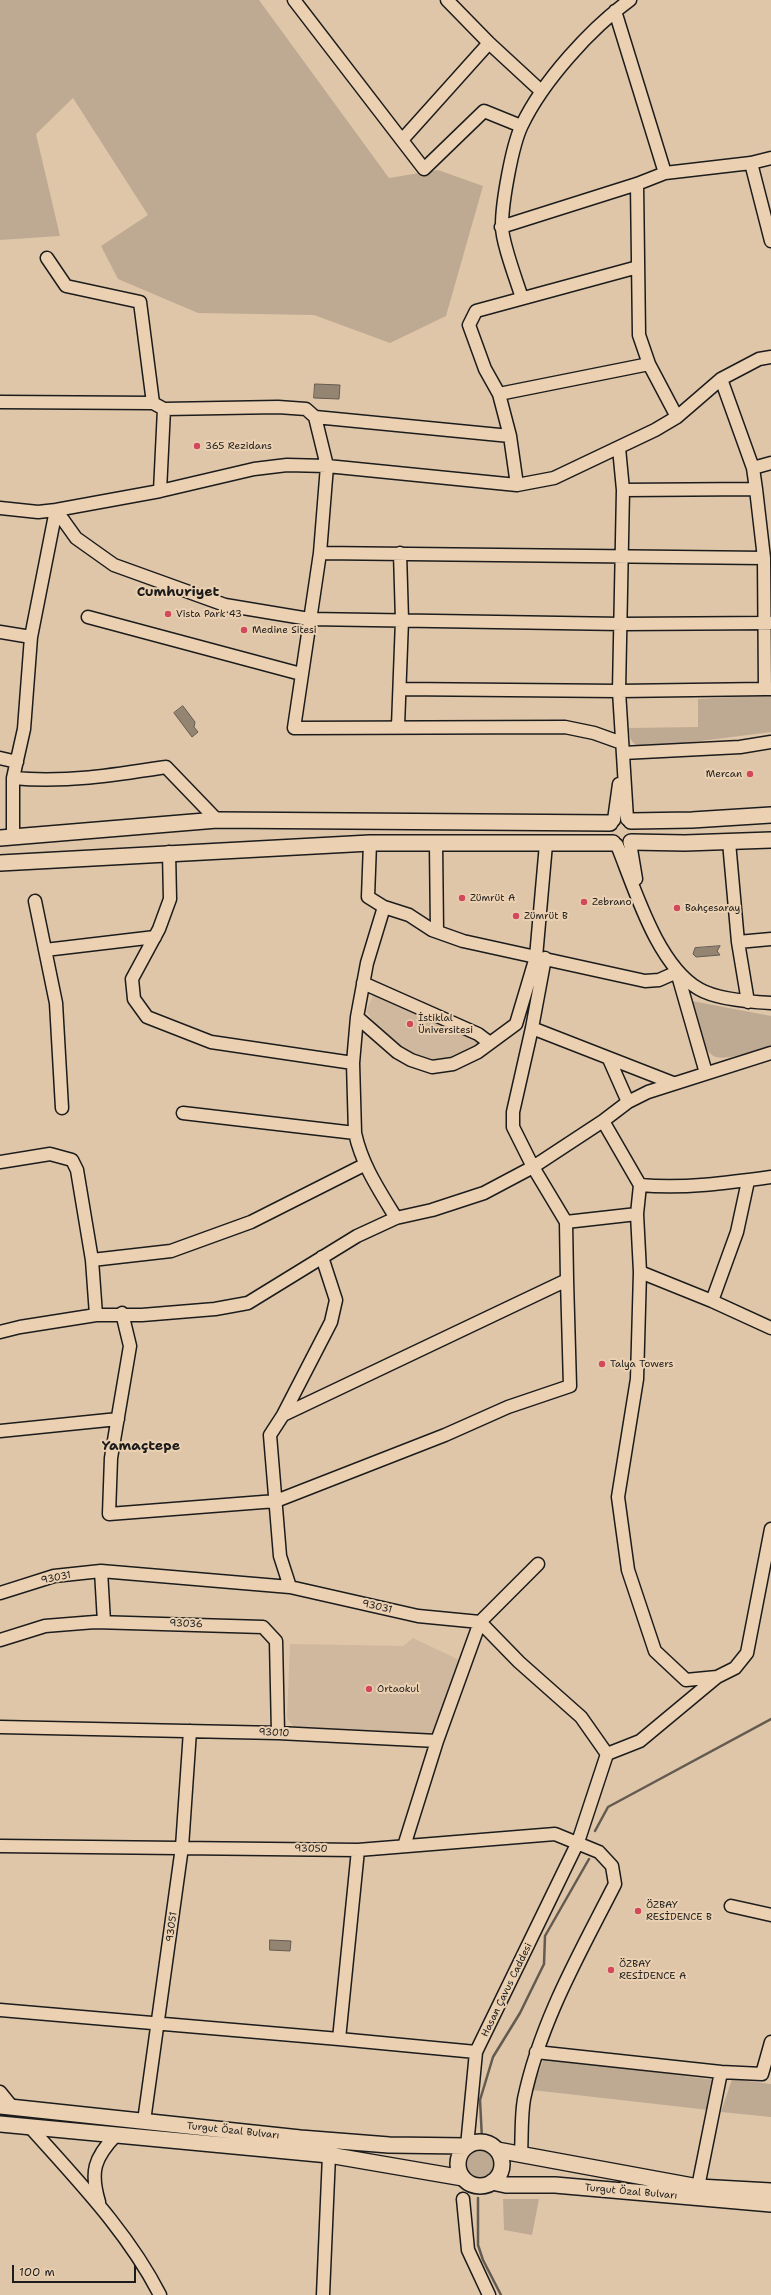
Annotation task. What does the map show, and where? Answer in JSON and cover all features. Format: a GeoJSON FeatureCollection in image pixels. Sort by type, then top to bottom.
{"type":"FeatureCollection","features":[{"type":"Feature","properties":{"kind":"main road"},"geometry":{"type":"LineString","coordinates":[[6,837],[217,820],[620,821],[692,820],[771,816]]}},
{"type":"Feature","properties":{"kind":"main road"},"geometry":{"type":"LineString","coordinates":[[620,821],[608,836],[623,843]]}},
{"type":"Feature","properties":{"kind":"main road"},"geometry":{"type":"LineString","coordinates":[[620,821],[636,829],[636,834],[623,843]]}},
{"type":"Feature","properties":{"kind":"main road"},"geometry":{"type":"LineString","coordinates":[[0,863],[169,852],[370,843],[546,844],[729,842],[771,840]]}},
{"type":"Feature","properties":{"kind":"main road","name":"Turgut Özal Bulvarı"},"geometry":{"type":"LineString","coordinates":[[7,2107],[300,2138],[389,2145],[467,2146],[480,2142],[486,2142],[497,2150],[521,2153],[698,2187],[771,2191]]}},
{"type":"Feature","properties":{"kind":"main road","name":"Turgut Özal Bulvarı"},"geometry":{"type":"LineString","coordinates":[[0,2124],[330,2155],[463,2178],[473,2185],[486,2185],[492,2182],[506,2185],[555,2185],[771,2204]]}},
{"type":"Feature","properties":{"kind":"main road"},"geometry":{"type":"LineString","coordinates":[[463,2178],[458,2164],[459,2157],[467,2146]]}},
{"type":"Feature","properties":{"kind":"main road"},"geometry":{"type":"LineString","coordinates":[[492,2182],[501,2171],[501,2156],[497,2150]]}},
{"type":"Feature","properties":{"kind":"street"},"geometry":{"type":"LineString","coordinates":[[294,0],[424,169],[484,111],[521,126]]}},
{"type":"Feature","properties":{"kind":"street"},"geometry":{"type":"LineString","coordinates":[[447,0],[489,43],[541,91]]}},
{"type":"Feature","properties":{"kind":"street"},"geometry":{"type":"LineString","coordinates":[[522,298],[501,227],[507,181],[521,126],[541,91],[588,37],[615,11],[630,0]]}},
{"type":"Feature","properties":{"kind":"street"},"geometry":{"type":"LineString","coordinates":[[615,11],[665,173]]}},
{"type":"Feature","properties":{"kind":"street"},"geometry":{"type":"LineString","coordinates":[[402,140],[489,43]]}},
{"type":"Feature","properties":{"kind":"street"},"geometry":{"type":"LineString","coordinates":[[501,227],[637,184],[665,173],[751,163],[771,158]]}},
{"type":"Feature","properties":{"kind":"street"},"geometry":{"type":"LineString","coordinates":[[751,163],[771,241]]}},
{"type":"Feature","properties":{"kind":"street"},"geometry":{"type":"LineString","coordinates":[[637,184],[639,335],[649,364],[677,417]]}},
{"type":"Feature","properties":{"kind":"street"},"geometry":{"type":"LineString","coordinates":[[47,258],[66,286],[140,302],[153,403]]}},
{"type":"Feature","properties":{"kind":"street"},"geometry":{"type":"LineString","coordinates":[[517,485],[510,436],[500,394],[485,369],[469,324],[476,311],[638,267]]}},
{"type":"Feature","properties":{"kind":"street"},"geometry":{"type":"LineString","coordinates":[[0,508],[38,512],[56,510],[160,491],[254,469],[287,465],[327,466],[517,485],[554,478],[619,448],[677,417],[721,379],[759,359],[771,357]]}},
{"type":"Feature","properties":{"kind":"street"},"geometry":{"type":"LineString","coordinates":[[500,394],[649,364]]}},
{"type":"Feature","properties":{"kind":"street"},"geometry":{"type":"LineString","coordinates":[[400,689],[619,691],[768,689],[764,558],[753,468],[721,379]]}},
{"type":"Feature","properties":{"kind":"street"},"geometry":{"type":"LineString","coordinates":[[0,403],[153,403],[164,409],[278,407],[306,409],[315,417],[327,466],[320,553],[294,728],[398,726],[565,727],[594,733],[623,753],[740,747],[771,742]]}},
{"type":"Feature","properties":{"kind":"street"},"geometry":{"type":"LineString","coordinates":[[160,491],[164,409]]}},
{"type":"Feature","properties":{"kind":"street"},"geometry":{"type":"LineString","coordinates":[[315,417],[510,436]]}},
{"type":"Feature","properties":{"kind":"street"},"geometry":{"type":"LineString","coordinates":[[619,448],[623,490],[622,624],[619,691],[623,753],[620,821]]}},
{"type":"Feature","properties":{"kind":"street"},"geometry":{"type":"LineString","coordinates":[[753,468],[771,463]]}},
{"type":"Feature","properties":{"kind":"street"},"geometry":{"type":"LineString","coordinates":[[623,490],[756,489]]}},
{"type":"Feature","properties":{"kind":"street"},"geometry":{"type":"LineString","coordinates":[[56,510],[76,538],[114,565],[225,605],[309,619],[622,624],[767,624]]}},
{"type":"Feature","properties":{"kind":"street"},"geometry":{"type":"LineString","coordinates":[[6,837],[13,778],[24,729],[31,637],[56,510]]}},
{"type":"Feature","properties":{"kind":"street"},"geometry":{"type":"LineString","coordinates":[[320,553],[764,558]]}},
{"type":"Feature","properties":{"kind":"street"},"geometry":{"type":"LineString","coordinates":[[398,726],[402,620],[400,553]]}},
{"type":"Feature","properties":{"kind":"street"},"geometry":{"type":"LineString","coordinates":[[88,616],[302,674]]}},
{"type":"Feature","properties":{"kind":"street"},"geometry":{"type":"LineString","coordinates":[[0,632],[31,637]]}},
{"type":"Feature","properties":{"kind":"street"},"geometry":{"type":"LineString","coordinates":[[0,758],[17,762]]}},
{"type":"Feature","properties":{"kind":"street"},"geometry":{"type":"LineString","coordinates":[[13,778],[42,781],[72,780],[166,768],[217,820]]}},
{"type":"Feature","properties":{"kind":"street"},"geometry":{"type":"LineString","coordinates":[[729,842],[738,942],[748,1002]]}},
{"type":"Feature","properties":{"kind":"street"},"geometry":{"type":"LineString","coordinates":[[370,843],[368,897],[384,907],[409,915],[437,932],[463,941],[645,981],[659,980],[677,972]]}},
{"type":"Feature","properties":{"kind":"street"},"geometry":{"type":"LineString","coordinates":[[623,843],[648,924],[677,972],[706,1072]]}},
{"type":"Feature","properties":{"kind":"street"},"geometry":{"type":"LineString","coordinates":[[436,844],[437,932]]}},
{"type":"Feature","properties":{"kind":"street"},"geometry":{"type":"LineString","coordinates":[[122,1313],[130,1346],[111,1458],[109,1514],[276,1501],[445,1434],[508,1407],[570,1386],[566,1222],[533,1167],[514,1127],[513,1112],[532,1028],[540,957],[546,844]]}},
{"type":"Feature","properties":{"kind":"street"},"geometry":{"type":"LineString","coordinates":[[169,852],[170,899],[154,937],[132,979],[134,999],[148,1017],[211,1042],[353,1063]]}},
{"type":"Feature","properties":{"kind":"street"},"geometry":{"type":"LineString","coordinates":[[34,901],[56,1003],[62,1108]]}},
{"type":"Feature","properties":{"kind":"street"},"geometry":{"type":"LineString","coordinates":[[384,907],[367,963],[357,1017],[353,1063],[355,1133],[364,1165],[396,1218]]}},
{"type":"Feature","properties":{"kind":"street"},"geometry":{"type":"LineString","coordinates":[[45,950],[154,937]]}},
{"type":"Feature","properties":{"kind":"street"},"geometry":{"type":"LineString","coordinates":[[738,942],[771,939]]}},
{"type":"Feature","properties":{"kind":"street"},"geometry":{"type":"LineString","coordinates":[[357,1017],[397,1052],[411,1060],[432,1067],[454,1064],[478,1052],[516,1024],[540,957]]}},
{"type":"Feature","properties":{"kind":"street"},"geometry":{"type":"LineString","coordinates":[[677,972],[701,990],[748,1002],[771,1004]]}},
{"type":"Feature","properties":{"kind":"street"},"geometry":{"type":"LineString","coordinates":[[363,983],[478,1034],[490,1043]]}},
{"type":"Feature","properties":{"kind":"street"},"geometry":{"type":"LineString","coordinates":[[532,1028],[674,1083]]}},
{"type":"Feature","properties":{"kind":"street"},"geometry":{"type":"LineString","coordinates":[[0,1332],[20,1327],[96,1315],[122,1313],[142,1315],[215,1309],[248,1303],[357,1236],[396,1218],[432,1210],[484,1193],[533,1167],[603,1121],[628,1102],[648,1092],[706,1072],[771,1053]]}},
{"type":"Feature","properties":{"kind":"street"},"geometry":{"type":"LineString","coordinates":[[609,1059],[628,1102]]}},
{"type":"Feature","properties":{"kind":"street"},"geometry":{"type":"LineString","coordinates":[[183,1113],[355,1133]]}},
{"type":"Feature","properties":{"kind":"street"},"geometry":{"type":"LineString","coordinates":[[603,1121],[640,1185],[637,1214],[640,1272],[637,1379],[618,1497],[628,1570],[655,1651],[686,1680],[717,1677]]}},
{"type":"Feature","properties":{"kind":"street"},"geometry":{"type":"LineString","coordinates":[[0,1162],[50,1154],[72,1160],[78,1170],[92,1260],[96,1315]]}},
{"type":"Feature","properties":{"kind":"street"},"geometry":{"type":"LineString","coordinates":[[92,1260],[171,1251],[251,1222],[364,1165]]}},
{"type":"Feature","properties":{"kind":"street"},"geometry":{"type":"LineString","coordinates":[[640,1185],[657,1186],[748,1181],[771,1177]]}},
{"type":"Feature","properties":{"kind":"street"},"geometry":{"type":"LineString","coordinates":[[712,1301],[737,1232],[748,1181]]}},
{"type":"Feature","properties":{"kind":"street"},"geometry":{"type":"LineString","coordinates":[[566,1222],[637,1214]]}},
{"type":"Feature","properties":{"kind":"street"},"geometry":{"type":"LineString","coordinates":[[290,1587],[280,1556],[270,1435],[283,1415],[331,1322],[336,1300],[322,1257]]}},
{"type":"Feature","properties":{"kind":"street"},"geometry":{"type":"LineString","coordinates":[[640,1272],[712,1301],[771,1328]]}},
{"type":"Feature","properties":{"kind":"street"},"geometry":{"type":"LineString","coordinates":[[283,1415],[567,1280]]}},
{"type":"Feature","properties":{"kind":"street"},"geometry":{"type":"LineString","coordinates":[[0,1431],[118,1419]]}},
{"type":"Feature","properties":{"kind":"street"},"geometry":{"type":"LineString","coordinates":[[607,1754],[640,1741],[717,1677],[735,1668],[747,1653],[771,1530]]}},
{"type":"Feature","properties":{"kind":"street"},"geometry":{"type":"LineString","coordinates":[[404,1846],[437,1741],[480,1622],[538,1564]]}},
{"type":"Feature","properties":{"kind":"street"},"geometry":{"type":"LineString","coordinates":[[101,1571],[104,1622]]}},
{"type":"Feature","properties":{"kind":"street","name":"93031"},"geometry":{"type":"LineString","coordinates":[[0,1593],[54,1576],[101,1571],[290,1587],[418,1616],[480,1622]]}},
{"type":"Feature","properties":{"kind":"street","name":"93036"},"geometry":{"type":"LineString","coordinates":[[0,1640],[44,1626],[104,1622],[263,1627],[276,1641],[278,1733]]}},
{"type":"Feature","properties":{"kind":"street"},"geometry":{"type":"LineString","coordinates":[[480,1622],[519,1662],[581,1717],[607,1754]]}},
{"type":"Feature","properties":{"kind":"street","name":"93010"},"geometry":{"type":"LineString","coordinates":[[0,1726],[278,1733],[437,1741]]}},
{"type":"Feature","properties":{"kind":"street","name":"93051"},"geometry":{"type":"LineString","coordinates":[[144,2121],[182,1847],[190,1731]]}},
{"type":"Feature","properties":{"kind":"street"},"geometry":{"type":"LineString","coordinates":[[578,1842],[607,1754]]}},
{"type":"Feature","properties":{"kind":"street","name":"93050"},"geometry":{"type":"LineString","coordinates":[[0,1846],[358,1850],[555,1834],[578,1842],[599,1852],[612,1866],[615,1884],[563,1985],[536,2052]]}},
{"type":"Feature","properties":{"kind":"street","name":"Hasan Çavus Caddesi"},"geometry":{"type":"LineString","coordinates":[[467,2146],[476,2052],[578,1842]]}},
{"type":"Feature","properties":{"kind":"street"},"geometry":{"type":"LineString","coordinates":[[339,2039],[358,1850]]}},
{"type":"Feature","properties":{"kind":"street"},"geometry":{"type":"LineString","coordinates":[[731,1906],[771,1915]]}},
{"type":"Feature","properties":{"kind":"street"},"geometry":{"type":"LineString","coordinates":[[0,2010],[476,2052]]}},
{"type":"Feature","properties":{"kind":"street"},"geometry":{"type":"LineString","coordinates":[[521,2153],[524,2100],[536,2052],[721,2072],[766,2075],[771,2042]]}},
{"type":"Feature","properties":{"kind":"street"},"geometry":{"type":"LineString","coordinates":[[698,2187],[721,2072]]}},
{"type":"Feature","properties":{"kind":"street"},"geometry":{"type":"LineString","coordinates":[[0,2092],[7,2107]]}},
{"type":"Feature","properties":{"kind":"street"},"geometry":{"type":"LineString","coordinates":[[30,2127],[100,2207],[144,2264],[160,2295]]}},
{"type":"Feature","properties":{"kind":"street"},"geometry":{"type":"LineString","coordinates":[[100,2207],[94,2186],[95,2167],[101,2151],[116,2135]]}},
{"type":"Feature","properties":{"kind":"street"},"geometry":{"type":"LineString","coordinates":[[323,2295],[330,2155]]}},
{"type":"Feature","properties":{"kind":"street"},"geometry":{"type":"LineString","coordinates":[[463,2200],[468,2250],[489,2295]]}},
{"type":"Feature","properties":{"kind":"shaded area"},"geometry":{"type":"Polygon","coordinates":[[[0,0],[259,0],[389,178],[438,170],[483,186],[446,316],[390,343],[314,315],[198,313],[118,279],[101,246],[148,215],[73,98],[36,134],[60,236],[0,240],[0,0]]]}},
{"type":"Feature","properties":{"kind":"shaded area"},"geometry":{"type":"Polygon","coordinates":[[[315,384],[340,385],[339,399],[314,398],[315,384]]]}},
{"type":"Feature","properties":{"kind":"shaded area"},"geometry":{"type":"Polygon","coordinates":[[[771,695],[771,732],[645,748],[634,744],[630,736],[629,728],[698,727],[698,699],[771,695]]]}},
{"type":"Feature","properties":{"kind":"shaded area"},"geometry":{"type":"Polygon","coordinates":[[[183,706],[195,722],[194,727],[198,732],[192,737],[174,713],[183,706]]]}},
{"type":"Feature","properties":{"kind":"shaded area"},"geometry":{"type":"Polygon","coordinates":[[[720,946],[717,951],[720,955],[696,957],[693,954],[695,948],[720,946]]]}},
{"type":"Feature","properties":{"kind":"shaded area","name":"İstiklal Üniversitesi"},"geometry":{"type":"Polygon","coordinates":[[[374,994],[474,1037],[482,1044],[446,1063],[416,1056],[391,1044],[366,1011],[374,994]]]}},
{"type":"Feature","properties":{"kind":"shaded area"},"geometry":{"type":"Polygon","coordinates":[[[692,1001],[771,1016],[771,1046],[733,1056],[721,1058],[713,1056],[707,1050],[692,1001]]]}},
{"type":"Feature","properties":{"kind":"shaded area","name":"Ortaokul"},"geometry":{"type":"Polygon","coordinates":[[[413,1638],[459,1660],[434,1735],[297,1731],[287,1718],[290,1644],[403,1646],[413,1638]]]}},
{"type":"Feature","properties":{"kind":"shaded area"},"geometry":{"type":"Polygon","coordinates":[[[270,1940],[291,1941],[290,1951],[270,1950],[270,1940]]]}},
{"type":"Feature","properties":{"kind":"shaded area"},"geometry":{"type":"Polygon","coordinates":[[[550,2058],[714,2080],[709,2110],[532,2090],[543,2061],[550,2058]]]}},
{"type":"Feature","properties":{"kind":"shaded area"},"geometry":{"type":"Polygon","coordinates":[[[732,2079],[771,2084],[771,2117],[721,2112],[732,2079]]]}},
{"type":"Feature","properties":{"kind":"shaded area"},"geometry":{"type":"Polygon","coordinates":[[[481,2151],[491,2155],[495,2165],[491,2175],[481,2179],[471,2175],[467,2165],[471,2155],[481,2151]]]}},
{"type":"Feature","properties":{"kind":"shaded area"},"geometry":{"type":"Polygon","coordinates":[[[503,2199],[539,2199],[532,2235],[504,2230],[503,2199]]]}},
{"type":"Feature","properties":{"kind":"waterway"},"geometry":{"type":"LineString","coordinates":[[595,1831],[608,1807],[771,1719]]}},
{"type":"Feature","properties":{"kind":"waterway"},"geometry":{"type":"LineString","coordinates":[[482,2139],[480,2100],[493,2057],[520,2013],[544,1964],[545,1936],[589,1859]]}},
{"type":"Feature","properties":{"kind":"waterway"},"geometry":{"type":"LineString","coordinates":[[478,2198],[478,2245],[483,2260],[501,2295]]}},
{"type":"Feature","properties":{"kind":"place","name":"365 Rezidans"},"geometry":{"type":"Point","coordinates":[197,446]}},
{"type":"Feature","properties":{"kind":"place","name":"Vista Park 43"},"geometry":{"type":"Point","coordinates":[168,614]}},
{"type":"Feature","properties":{"kind":"place","name":"Medine Sitesi"},"geometry":{"type":"Point","coordinates":[244,630]}},
{"type":"Feature","properties":{"kind":"place","name":"Mercan"},"geometry":{"type":"Point","coordinates":[750,774]}},
{"type":"Feature","properties":{"kind":"place","name":"Zümrüt A"},"geometry":{"type":"Point","coordinates":[462,898]}},
{"type":"Feature","properties":{"kind":"place","name":"Zebrano"},"geometry":{"type":"Point","coordinates":[584,902]}},
{"type":"Feature","properties":{"kind":"place","name":"Bahçesaray"},"geometry":{"type":"Point","coordinates":[677,908]}},
{"type":"Feature","properties":{"kind":"place","name":"Zümrüt B"},"geometry":{"type":"Point","coordinates":[516,916]}},
{"type":"Feature","properties":{"kind":"place","name":"İstiklal Üniversitesi"},"geometry":{"type":"Point","coordinates":[410,1024]}},
{"type":"Feature","properties":{"kind":"place","name":"Talya Towers"},"geometry":{"type":"Point","coordinates":[602,1364]}},
{"type":"Feature","properties":{"kind":"place","name":"Ortaokul"},"geometry":{"type":"Point","coordinates":[369,1689]}},
{"type":"Feature","properties":{"kind":"place","name":"ÖZBAY RESİDENCE B"},"geometry":{"type":"Point","coordinates":[638,1911]}},
{"type":"Feature","properties":{"kind":"place","name":"ÖZBAY RESİDENCE A"},"geometry":{"type":"Point","coordinates":[611,1970]}},
{"type":"Feature","properties":{"kind":"district","name":"Cumhuriyet"},"geometry":{"type":"Point","coordinates":[178,592]}},
{"type":"Feature","properties":{"kind":"district","name":"Yamaçtepe"},"geometry":{"type":"Point","coordinates":[141,1446]}}]}
